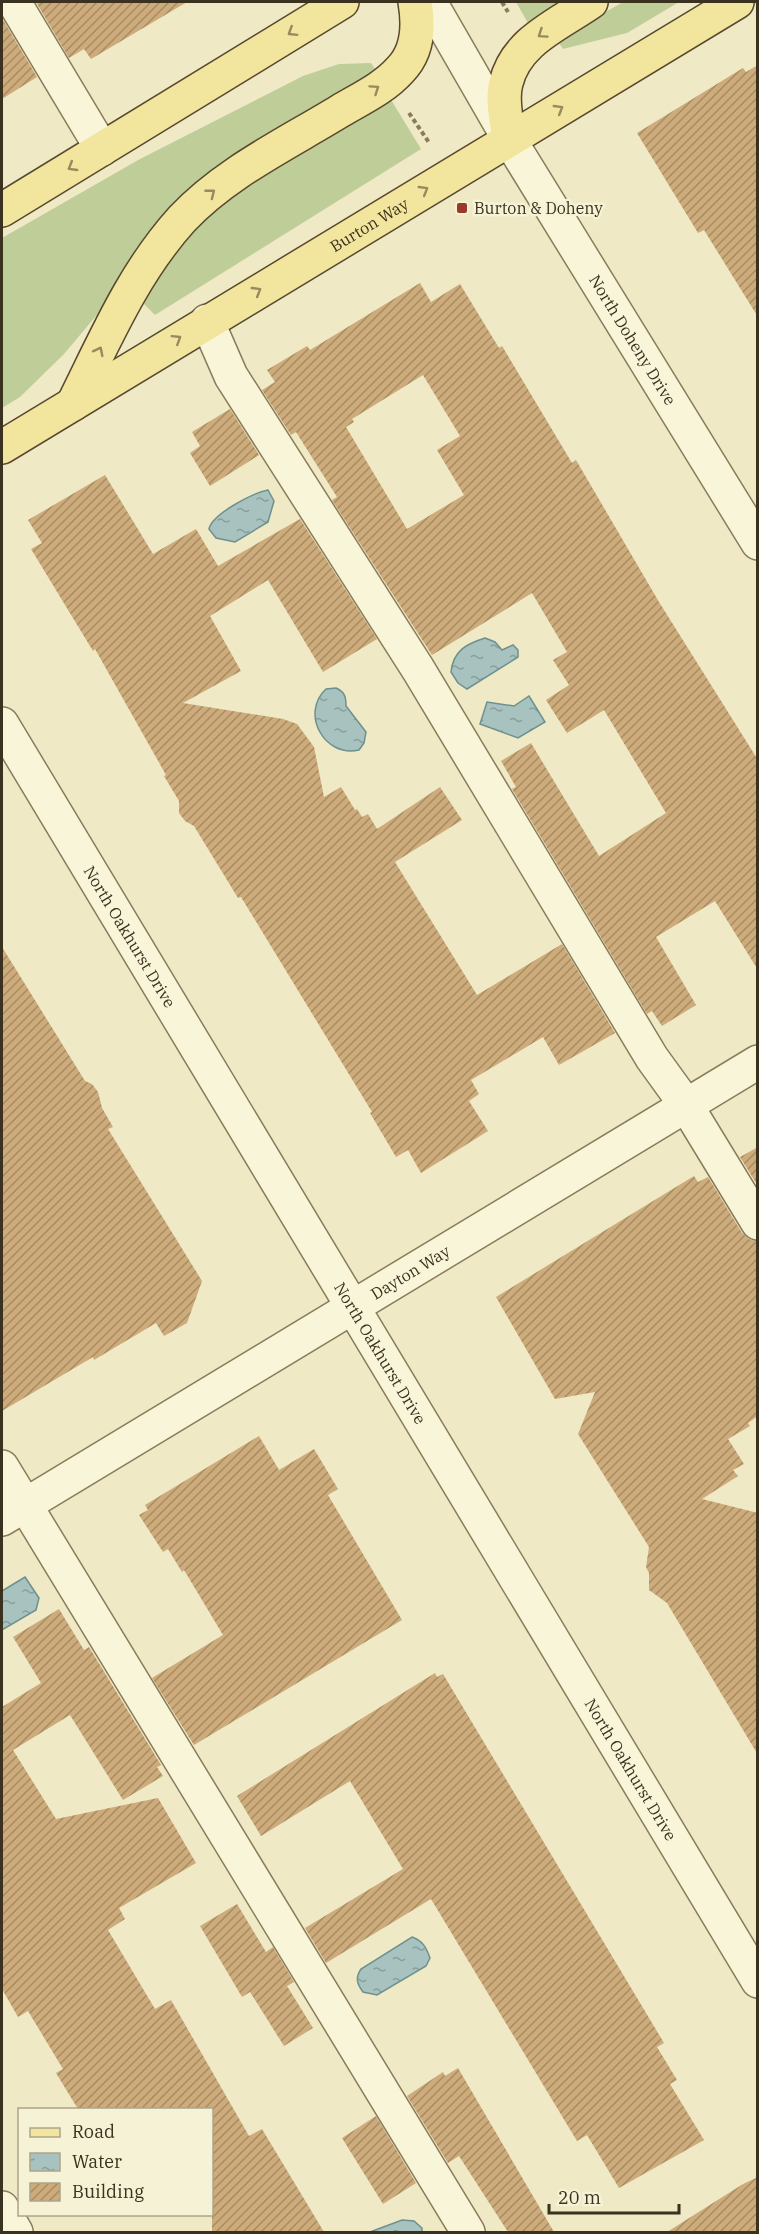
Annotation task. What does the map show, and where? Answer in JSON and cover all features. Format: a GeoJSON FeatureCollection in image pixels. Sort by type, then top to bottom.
{"type":"FeatureCollection","features":[{"type":"Feature","properties":{"kind":"main road"},"geometry":{"type":"LineString","coordinates":[[2,210],[342,2]]}},
{"type":"Feature","properties":{"kind":"main road"},"geometry":{"type":"LineString","coordinates":[[73,404],[133,284],[182,220],[231,178],[377,89],[402,69],[414,47],[418,21],[415,2]]}},
{"type":"Feature","properties":{"kind":"main road"},"geometry":{"type":"LineString","coordinates":[[509,139],[505,84],[513,65],[525,45],[591,2]]}},
{"type":"Feature","properties":{"kind":"main road","name":"Burton Way"},"geometry":{"type":"LineString","coordinates":[[2,447],[737,2]]}},
{"type":"Feature","properties":{"kind":"street"},"geometry":{"type":"LineString","coordinates":[[14,2],[102,149]]}},
{"type":"Feature","properties":{"kind":"street","name":"North Doheny Drive"},"geometry":{"type":"LineString","coordinates":[[430,2],[509,139],[758,543]]}},
{"type":"Feature","properties":{"kind":"street"},"geometry":{"type":"LineString","coordinates":[[207,321],[231,376],[418,669],[652,1058],[686,1105],[758,1223]]}},
{"type":"Feature","properties":{"kind":"street","name":"North Oakhurst Drive"},"geometry":{"type":"LineString","coordinates":[[2,724],[758,1982]]}},
{"type":"Feature","properties":{"kind":"street","name":"Dayton Way"},"geometry":{"type":"LineString","coordinates":[[13,1512],[758,1062]]}},
{"type":"Feature","properties":{"kind":"street"},"geometry":{"type":"LineString","coordinates":[[2,1467],[13,1512],[468,2232]]}},
{"type":"Feature","properties":{"kind":"street"},"geometry":{"type":"LineString","coordinates":[[2,2208],[16,2232]]}},
{"type":"Feature","properties":{"kind":"path"},"geometry":{"type":"LineString","coordinates":[[406,110],[434,149]]}},
{"type":"Feature","properties":{"kind":"green space"},"geometry":{"type":"Polygon","coordinates":[[[516,2],[565,2],[528,23],[516,2]]]}},
{"type":"Feature","properties":{"kind":"green space"},"geometry":{"type":"Polygon","coordinates":[[[623,2],[679,2],[627,33],[563,49],[557,40],[623,2]]]}},
{"type":"Feature","properties":{"kind":"green space"},"geometry":{"type":"Polygon","coordinates":[[[371,63],[377,72],[174,205],[138,246],[101,310],[64,354],[20,397],[2,408],[2,238],[140,159],[303,76],[339,64],[371,63]]]}},
{"type":"Feature","properties":{"kind":"green space"},"geometry":{"type":"Polygon","coordinates":[[[390,98],[421,149],[155,315],[142,302],[146,291],[187,236],[217,204],[299,150],[390,98]]]}},
{"type":"Feature","properties":{"kind":"water"},"geometry":{"type":"Polygon","coordinates":[[[268,490],[274,501],[268,522],[235,542],[216,538],[209,529],[217,517],[253,495],[268,490]]]}},
{"type":"Feature","properties":{"kind":"water"},"geometry":{"type":"Polygon","coordinates":[[[485,638],[495,642],[502,650],[513,645],[518,650],[518,657],[467,689],[458,683],[451,672],[454,659],[462,649],[485,638]]]}},
{"type":"Feature","properties":{"kind":"water"},"geometry":{"type":"Polygon","coordinates":[[[336,688],[343,693],[346,706],[366,732],[364,743],[359,750],[346,751],[335,747],[326,741],[320,732],[315,710],[319,699],[326,689],[336,688]]]}},
{"type":"Feature","properties":{"kind":"water"},"geometry":{"type":"Polygon","coordinates":[[[529,696],[545,722],[518,738],[480,724],[487,702],[514,706],[529,696]]]}},
{"type":"Feature","properties":{"kind":"water"},"geometry":{"type":"Polygon","coordinates":[[[25,1577],[39,1598],[36,1610],[2,1630],[2,1591],[25,1577]]]}},
{"type":"Feature","properties":{"kind":"water"},"geometry":{"type":"Polygon","coordinates":[[[412,1937],[427,1951],[430,1958],[426,1966],[377,1995],[363,1992],[358,1981],[361,1969],[412,1937]]]}},
{"type":"Feature","properties":{"kind":"water"},"geometry":{"type":"Polygon","coordinates":[[[402,2220],[414,2221],[422,2228],[422,2232],[370,2232],[402,2220]]]}},
{"type":"Feature","properties":{"kind":"building"},"geometry":{"type":"Polygon","coordinates":[[[36,2],[187,2],[91,59],[84,49],[69,58],[36,2]]]}},
{"type":"Feature","properties":{"kind":"building"},"geometry":{"type":"Polygon","coordinates":[[[2,18],[37,77],[2,99],[2,18]]]}},
{"type":"Feature","properties":{"kind":"building"},"geometry":{"type":"Polygon","coordinates":[[[758,65],[758,317],[704,230],[698,233],[637,133],[743,68],[746,72],[758,65]]]}},
{"type":"Feature","properties":{"kind":"building"},"geometry":{"type":"Polygon","coordinates":[[[420,283],[431,302],[460,284],[499,348],[502,346],[572,463],[576,460],[659,602],[758,760],[758,970],[715,901],[656,937],[696,1005],[662,1026],[652,1011],[647,1014],[512,789],[516,787],[501,761],[531,743],[599,856],[666,813],[604,710],[567,733],[546,700],[569,685],[553,660],[567,652],[532,593],[432,655],[332,500],[337,497],[296,432],[291,435],[262,390],[275,382],[267,370],[307,346],[310,350],[420,283]],[[423,375],[352,419],[354,422],[346,427],[407,529],[464,495],[437,450],[460,436],[423,375]]]}},
{"type":"Feature","properties":{"kind":"building"},"geometry":{"type":"Polygon","coordinates":[[[230,409],[259,455],[210,486],[190,453],[200,446],[192,432],[230,409]]]}},
{"type":"Feature","properties":{"kind":"building"},"geometry":{"type":"Polygon","coordinates":[[[105,475],[153,554],[196,529],[218,566],[300,519],[377,639],[323,672],[268,580],[210,616],[241,671],[183,703],[283,719],[297,724],[314,747],[324,797],[341,787],[355,810],[357,809],[362,817],[368,814],[377,829],[440,787],[462,820],[395,862],[477,995],[562,944],[615,1033],[559,1065],[543,1037],[471,1080],[479,1094],[469,1101],[488,1131],[421,1173],[408,1150],[396,1157],[370,1113],[372,1112],[241,897],[238,898],[194,826],[185,821],[179,813],[179,801],[164,776],[166,775],[95,649],[93,651],[31,549],[42,543],[28,520],[105,475]]]}},
{"type":"Feature","properties":{"kind":"building"},"geometry":{"type":"Polygon","coordinates":[[[2,947],[85,1081],[92,1084],[98,1092],[102,1108],[113,1127],[108,1129],[202,1281],[187,1323],[164,1336],[156,1323],[2,1411],[2,947]]]}},
{"type":"Feature","properties":{"kind":"building"},"geometry":{"type":"Polygon","coordinates":[[[758,1147],[758,1186],[740,1157],[758,1147]]]}},
{"type":"Feature","properties":{"kind":"building"},"geometry":{"type":"Polygon","coordinates":[[[694,1176],[698,1182],[708,1177],[742,1233],[758,1242],[758,1416],[748,1423],[750,1426],[728,1439],[744,1464],[733,1470],[738,1476],[702,1499],[758,1513],[758,1755],[667,1603],[649,1590],[649,1573],[646,1567],[649,1547],[578,1434],[595,1392],[555,1399],[496,1297],[694,1176]]]}},
{"type":"Feature","properties":{"kind":"building"},"geometry":{"type":"Polygon","coordinates":[[[259,1436],[279,1470],[314,1449],[338,1489],[328,1495],[402,1620],[194,1745],[152,1678],[223,1635],[184,1570],[182,1572],[168,1549],[163,1552],[139,1515],[148,1510],[145,1505],[259,1436]]]}},
{"type":"Feature","properties":{"kind":"building"},"geometry":{"type":"Polygon","coordinates":[[[59,1609],[84,1650],[89,1647],[161,1765],[157,1767],[163,1776],[123,1800],[70,1715],[13,1750],[56,1819],[158,1798],[196,1863],[119,1908],[125,1919],[108,1930],[155,2009],[171,2000],[249,2136],[262,2129],[324,2232],[212,2232],[213,2108],[77,2108],[56,2073],[63,2069],[28,2011],[18,2017],[2,1989],[2,1707],[41,1683],[13,1637],[59,1609]]]}},
{"type":"Feature","properties":{"kind":"building"},"geometry":{"type":"Polygon","coordinates":[[[435,1673],[437,1677],[443,1674],[664,2043],[657,2047],[677,2080],[670,2084],[704,2140],[619,2188],[587,2135],[577,2141],[431,1899],[326,1963],[305,1928],[403,1869],[350,1781],[261,1836],[237,1796],[435,1673]]]}},
{"type":"Feature","properties":{"kind":"building"},"geometry":{"type":"Polygon","coordinates":[[[237,1904],[266,1952],[273,1947],[294,1982],[287,1986],[313,2028],[284,2046],[250,1992],[242,1997],[200,1926],[237,1904]]]}},
{"type":"Feature","properties":{"kind":"building"},"geometry":{"type":"Polygon","coordinates":[[[458,2068],[554,2232],[508,2232],[459,2156],[448,2163],[407,2096],[443,2072],[445,2076],[458,2068]]]}},
{"type":"Feature","properties":{"kind":"building"},"geometry":{"type":"Polygon","coordinates":[[[376,2116],[416,2183],[383,2204],[342,2138],[376,2116]]]}},
{"type":"Feature","properties":{"kind":"building"},"geometry":{"type":"Polygon","coordinates":[[[758,2177],[758,2232],[667,2232],[743,2184],[758,2177]]]}},
{"type":"Feature","properties":{"kind":"place","name":"Burton & Doheny"},"geometry":{"type":"Point","coordinates":[462,208]}}]}
